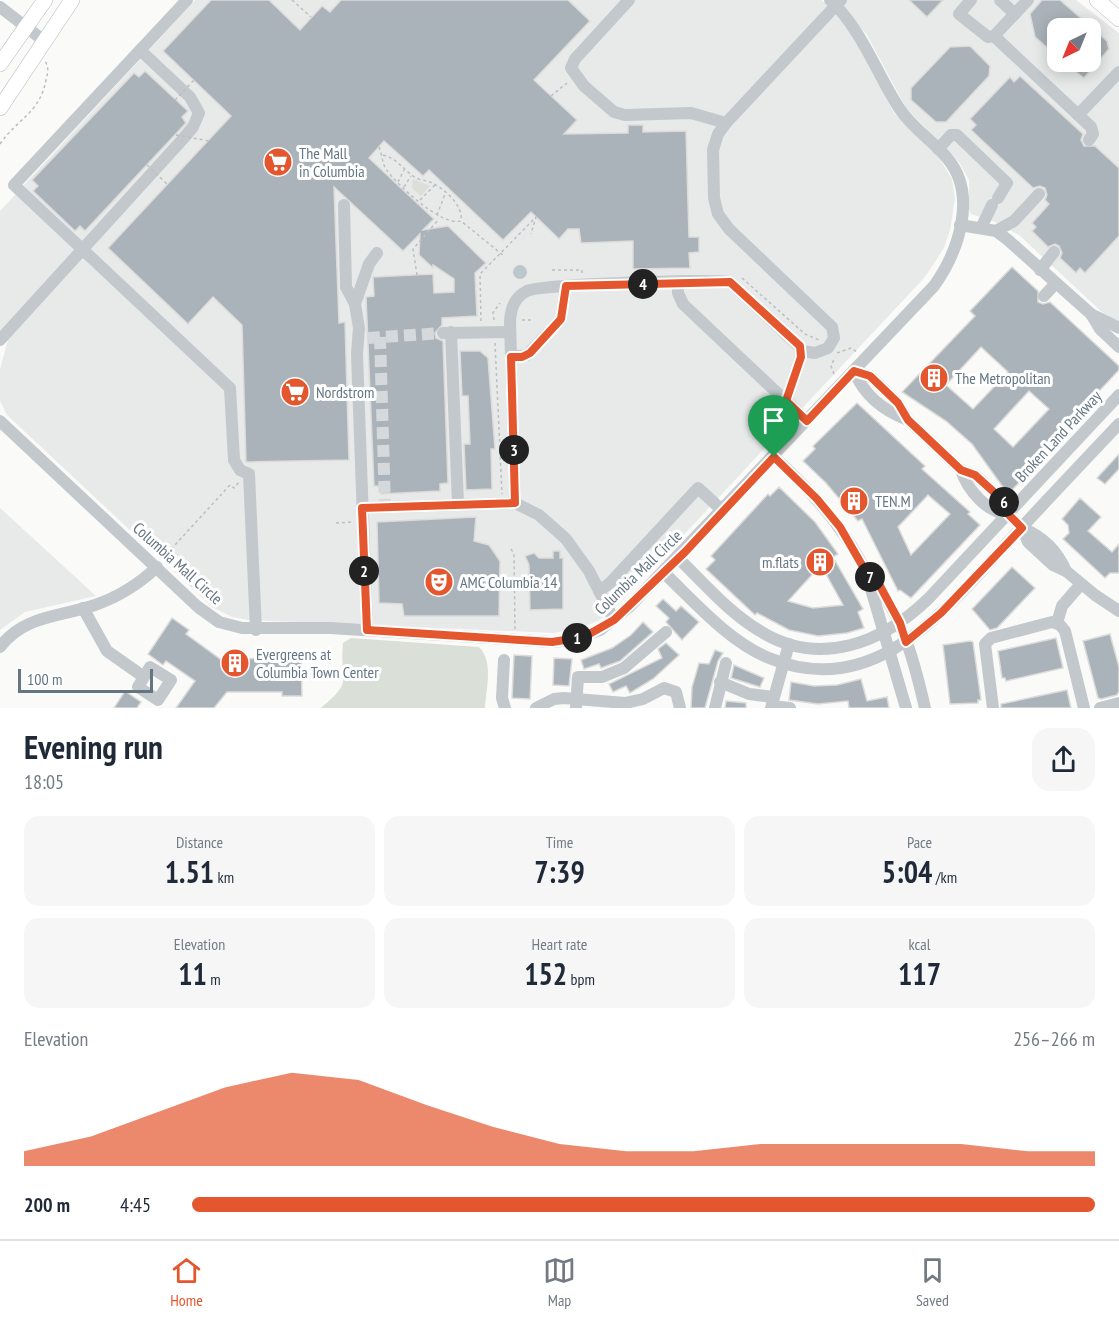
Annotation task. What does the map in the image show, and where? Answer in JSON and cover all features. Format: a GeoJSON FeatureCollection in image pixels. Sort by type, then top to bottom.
{"type":"FeatureCollection","features":[{"type":"Feature","properties":{"kind":"main road"},"geometry":{"type":"LineString","coordinates":[[0,64],[45,0]]}},
{"type":"Feature","properties":{"kind":"main road"},"geometry":{"type":"LineString","coordinates":[[0,108],[43,40],[72,0]]}},
{"type":"Feature","properties":{"kind":"main road"},"geometry":{"type":"LineString","coordinates":[[1100,3],[1119,16]]}},
{"type":"Feature","properties":{"kind":"street"},"geometry":{"type":"LineString","coordinates":[[14,185],[187,0]]}},
{"type":"Feature","properties":{"kind":"street"},"geometry":{"type":"LineString","coordinates":[[629,0],[575,59],[571,68],[574,77],[614,112],[625,115],[692,113],[726,123]]}},
{"type":"Feature","properties":{"kind":"street"},"geometry":{"type":"LineString","coordinates":[[971,0],[959,14],[984,36],[994,36],[1028,0]]}},
{"type":"Feature","properties":{"kind":"street"},"geometry":{"type":"LineString","coordinates":[[1000,0],[1015,14]]}},
{"type":"Feature","properties":{"kind":"street"},"geometry":{"type":"LineString","coordinates":[[511,499],[511,310],[517,298],[536,288],[726,281],[734,284],[796,342],[802,351],[815,353],[828,348],[832,343],[834,332],[829,323],[737,237],[718,214],[714,198],[712,150],[718,134],[726,123],[836,2]]}},
{"type":"Feature","properties":{"kind":"street","name":"Columbia Mall Circle"},"geometry":{"type":"LineString","coordinates":[[0,421],[160,563],[209,616],[231,627],[256,630],[367,630],[552,642],[584,637],[614,620],[678,558],[934,286],[953,255],[960,225],[962,184],[957,172],[902,113],[865,43],[836,2]]}},
{"type":"Feature","properties":{"kind":"street"},"geometry":{"type":"LineString","coordinates":[[0,7],[43,40]]}},
{"type":"Feature","properties":{"kind":"street"},"geometry":{"type":"LineString","coordinates":[[994,36],[1028,76],[1078,115],[1094,131],[1089,140]]}},
{"type":"Feature","properties":{"kind":"street"},"geometry":{"type":"LineString","coordinates":[[0,340],[182,140],[196,120],[199,112],[190,96],[140,50]]}},
{"type":"Feature","properties":{"kind":"street"},"geometry":{"type":"LineString","coordinates":[[1078,115],[1119,72]]}},
{"type":"Feature","properties":{"kind":"street"},"geometry":{"type":"LineString","coordinates":[[938,149],[951,135],[957,135],[1007,183],[981,228]]}},
{"type":"Feature","properties":{"kind":"street"},"geometry":{"type":"LineString","coordinates":[[0,184],[14,185],[230,388],[234,460],[240,470],[249,474],[256,630]]}},
{"type":"Feature","properties":{"kind":"street"},"geometry":{"type":"LineString","coordinates":[[996,231],[1014,221],[1039,194]]}},
{"type":"Feature","properties":{"kind":"street"},"geometry":{"type":"LineString","coordinates":[[344,205],[346,287],[355,304],[363,338],[362,508],[367,630]]}},
{"type":"Feature","properties":{"kind":"street"},"geometry":{"type":"LineString","coordinates":[[960,225],[996,231],[1091,314],[1119,328]]}},
{"type":"Feature","properties":{"kind":"street"},"geometry":{"type":"LineString","coordinates":[[1040,270],[1054,252]]}},
{"type":"Feature","properties":{"kind":"street"},"geometry":{"type":"LineString","coordinates":[[355,304],[369,264],[376,254]]}},
{"type":"Feature","properties":{"kind":"street"},"geometry":{"type":"LineString","coordinates":[[678,283],[678,293],[683,304],[807,421]]}},
{"type":"Feature","properties":{"kind":"street"},"geometry":{"type":"LineString","coordinates":[[1044,296],[1056,283]]}},
{"type":"Feature","properties":{"kind":"street"},"geometry":{"type":"LineString","coordinates":[[511,357],[522,357],[530,353],[561,319],[566,286]]}},
{"type":"Feature","properties":{"kind":"street"},"geometry":{"type":"LineString","coordinates":[[0,326],[29,306]]}},
{"type":"Feature","properties":{"kind":"street"},"geometry":{"type":"LineString","coordinates":[[1091,314],[1100,329],[1119,347]]}},
{"type":"Feature","properties":{"kind":"street"},"geometry":{"type":"LineString","coordinates":[[458,504],[447,333],[510,332]]}},
{"type":"Feature","properties":{"kind":"street"},"geometry":{"type":"LineString","coordinates":[[786,401],[802,351]]}},
{"type":"Feature","properties":{"kind":"street"},"geometry":{"type":"LineString","coordinates":[[854,371],[860,386],[889,413],[908,420],[961,470],[966,484],[988,506],[996,513],[1008,514],[1022,528],[1036,533],[1060,556],[1066,571],[1119,610]]}},
{"type":"Feature","properties":{"kind":"street","name":"Broken Land Parkway"},"geometry":{"type":"LineString","coordinates":[[678,558],[745,621],[760,632],[789,644],[835,649],[865,642],[900,623],[944,583],[1119,395]]}},
{"type":"Feature","properties":{"kind":"street"},"geometry":{"type":"LineString","coordinates":[[663,572],[734,637],[766,657],[802,668],[837,668],[855,665],[890,652],[941,613],[1119,424]]}},
{"type":"Feature","properties":{"kind":"street"},"geometry":{"type":"LineString","coordinates":[[774,457],[817,499],[840,527],[866,572],[906,708]]}},
{"type":"Feature","properties":{"kind":"street"},"geometry":{"type":"LineString","coordinates":[[599,591],[610,584],[699,488],[723,511]]}},
{"type":"Feature","properties":{"kind":"street"},"geometry":{"type":"LineString","coordinates":[[362,508],[511,499],[539,515],[566,539],[589,571],[614,620]]}},
{"type":"Feature","properties":{"kind":"street"},"geometry":{"type":"LineString","coordinates":[[0,647],[13,633],[30,622],[118,596],[137,584],[160,563]]}},
{"type":"Feature","properties":{"kind":"street"},"geometry":{"type":"LineString","coordinates":[[866,572],[880,586],[900,623],[926,708]]}},
{"type":"Feature","properties":{"kind":"street"},"geometry":{"type":"LineString","coordinates":[[993,708],[984,649],[987,641],[1059,620],[1082,585]]}},
{"type":"Feature","properties":{"kind":"street"},"geometry":{"type":"LineString","coordinates":[[83,608],[107,651],[144,677]]}},
{"type":"Feature","properties":{"kind":"street"},"geometry":{"type":"LineString","coordinates":[[1059,620],[1065,631],[1084,708]]}},
{"type":"Feature","properties":{"kind":"street"},"geometry":{"type":"LineString","coordinates":[[576,703],[578,676],[602,677],[618,671],[646,651],[666,632]]}},
{"type":"Feature","properties":{"kind":"street"},"geometry":{"type":"LineString","coordinates":[[772,704],[789,644]]}},
{"type":"Feature","properties":{"kind":"street"},"geometry":{"type":"LineString","coordinates":[[504,660],[502,698],[505,708]]}},
{"type":"Feature","properties":{"kind":"street"},"geometry":{"type":"LineString","coordinates":[[715,708],[726,663]]}},
{"type":"Feature","properties":{"kind":"street"},"geometry":{"type":"LineString","coordinates":[[720,682],[772,704],[790,708]]}},
{"type":"Feature","properties":{"kind":"street"},"geometry":{"type":"LineString","coordinates":[[536,708],[554,699],[576,703],[625,703],[643,699],[663,688],[676,692],[680,708]]}},
{"type":"Feature","properties":{"kind":"street"},"geometry":{"type":"LineString","coordinates":[[1100,708],[1119,703]]}},
{"type":"Feature","properties":{"kind":"path"},"geometry":{"type":"LineString","coordinates":[[292,0],[311,17]]}},
{"type":"Feature","properties":{"kind":"path"},"geometry":{"type":"LineString","coordinates":[[0,144],[27,118],[44,92],[48,68],[42,58]]}},
{"type":"Feature","properties":{"kind":"path"},"geometry":{"type":"LineString","coordinates":[[551,96],[574,77]]}},
{"type":"Feature","properties":{"kind":"path"},"geometry":{"type":"LineString","coordinates":[[176,100],[194,80]]}},
{"type":"Feature","properties":{"kind":"path"},"geometry":{"type":"LineString","coordinates":[[176,135],[209,141]]}},
{"type":"Feature","properties":{"kind":"path"},"geometry":{"type":"LineString","coordinates":[[379,147],[385,168],[398,182],[440,218],[455,223],[461,221]]}},
{"type":"Feature","properties":{"kind":"path"},"geometry":{"type":"LineString","coordinates":[[383,155],[397,161],[411,175],[435,185],[446,193],[459,206],[461,221],[504,256]]}},
{"type":"Feature","properties":{"kind":"path"},"geometry":{"type":"LineString","coordinates":[[147,165],[168,185]]}},
{"type":"Feature","properties":{"kind":"path"},"geometry":{"type":"LineString","coordinates":[[398,182],[405,169]]}},
{"type":"Feature","properties":{"kind":"path"},"geometry":{"type":"LineString","coordinates":[[404,187],[411,175]]}},
{"type":"Feature","properties":{"kind":"path"},"geometry":{"type":"LineString","coordinates":[[420,201],[435,185]]}},
{"type":"Feature","properties":{"kind":"path"},"geometry":{"type":"LineString","coordinates":[[436,215],[446,193]]}},
{"type":"Feature","properties":{"kind":"path"},"geometry":{"type":"LineString","coordinates":[[482,324],[480,274],[536,217],[531,234]]}},
{"type":"Feature","properties":{"kind":"path"},"geometry":{"type":"LineString","coordinates":[[417,275],[413,249],[440,218]]}},
{"type":"Feature","properties":{"kind":"path"},"geometry":{"type":"LineString","coordinates":[[552,270],[582,270],[583,276]]}},
{"type":"Feature","properties":{"kind":"path"},"geometry":{"type":"LineString","coordinates":[[735,276],[753,285],[805,333],[815,336],[828,348]]}},
{"type":"Feature","properties":{"kind":"path"},"geometry":{"type":"LineString","coordinates":[[500,303],[493,313],[502,495],[511,499]]}},
{"type":"Feature","properties":{"kind":"path"},"geometry":{"type":"LineString","coordinates":[[834,375],[831,366],[837,354],[851,348],[856,352]]}},
{"type":"Feature","properties":{"kind":"path"},"geometry":{"type":"LineString","coordinates":[[160,563],[230,485],[234,488],[242,479]]}},
{"type":"Feature","properties":{"kind":"path"},"geometry":{"type":"LineString","coordinates":[[336,523],[352,522]]}},
{"type":"Feature","properties":{"kind":"path"},"geometry":{"type":"LineString","coordinates":[[665,532],[677,544]]}},
{"type":"Feature","properties":{"kind":"path"},"geometry":{"type":"LineString","coordinates":[[511,549],[514,554],[515,631]]}},
{"type":"Feature","properties":{"kind":"path"},"geometry":{"type":"LineString","coordinates":[[638,561],[650,572]]}},
{"type":"Feature","properties":{"kind":"shaded area"},"geometry":{"type":"Polygon","coordinates":[[[195,0],[822,0],[849,30],[894,113],[939,158],[952,179],[955,199],[950,230],[944,248],[925,277],[621,602],[601,619],[586,626],[554,633],[248,620],[232,617],[212,607],[7,415],[0,401],[0,369],[8,340],[0,331],[0,211],[195,0]]]}},
{"type":"Feature","properties":{"kind":"shaded area"},"geometry":{"type":"Polygon","coordinates":[[[838,0],[1076,0],[1099,18],[1047,18],[1047,72],[1101,72],[1101,19],[1119,33],[1119,324],[1103,313],[1019,235],[995,222],[971,214],[969,180],[959,162],[906,108],[867,35],[838,0]]]}},
{"type":"Feature","properties":{"kind":"shaded area"},"geometry":{"type":"Polygon","coordinates":[[[413,179],[430,186],[421,196],[412,188],[413,179]]]}},
{"type":"Feature","properties":{"kind":"shaded area"},"geometry":{"type":"Polygon","coordinates":[[[517,265],[523,265],[527,272],[523,279],[517,279],[513,275],[513,269],[517,265]]]}},
{"type":"Feature","properties":{"kind":"shaded area"},"geometry":{"type":"Polygon","coordinates":[[[0,508],[96,596],[25,612],[0,630],[0,508]]]}},
{"type":"Feature","properties":{"kind":"shaded area"},"geometry":{"type":"Polygon","coordinates":[[[351,638],[479,647],[484,653],[488,668],[485,708],[321,708],[339,691],[342,685],[344,679],[343,643],[351,638]]]}},
{"type":"Feature","properties":{"kind":"building"},"geometry":{"type":"Polygon","coordinates":[[[211,0],[269,0],[300,30],[322,6],[330,12],[341,0],[568,0],[590,21],[534,80],[577,120],[564,134],[628,133],[628,125],[643,125],[643,132],[686,131],[689,237],[699,237],[699,252],[689,253],[690,268],[633,269],[633,241],[581,243],[579,229],[568,229],[559,239],[531,212],[503,240],[429,170],[423,176],[384,141],[369,158],[434,219],[423,230],[448,226],[486,263],[475,273],[477,316],[442,318],[442,325],[435,333],[436,338],[443,341],[448,483],[440,484],[440,491],[381,494],[381,486],[374,486],[366,297],[374,296],[373,277],[433,274],[434,293],[454,292],[454,279],[433,265],[433,268],[419,255],[420,234],[403,251],[334,187],[339,323],[345,322],[349,460],[246,462],[242,325],[213,297],[188,324],[108,248],[231,116],[163,51],[211,0]]]}},
{"type":"Feature","properties":{"kind":"building"},"geometry":{"type":"Polygon","coordinates":[[[909,0],[943,0],[927,17],[909,0]]]}},
{"type":"Feature","properties":{"kind":"building"},"geometry":{"type":"Polygon","coordinates":[[[1042,0],[1060,0],[1081,18],[1047,18],[1047,47],[1035,37],[1030,14],[1042,0]]]}},
{"type":"Feature","properties":{"kind":"building"},"geometry":{"type":"Polygon","coordinates":[[[1101,36],[1107,41],[1109,49],[1101,58],[1101,36]]]}},
{"type":"Feature","properties":{"kind":"building"},"geometry":{"type":"Polygon","coordinates":[[[970,46],[990,66],[989,76],[946,122],[936,122],[911,100],[911,88],[950,47],[970,46]]]}},
{"type":"Feature","properties":{"kind":"building"},"geometry":{"type":"Polygon","coordinates":[[[145,71],[188,111],[182,117],[186,123],[85,231],[80,226],[75,231],[33,191],[38,186],[32,180],[134,73],[139,77],[145,71]]]}},
{"type":"Feature","properties":{"kind":"building"},"geometry":{"type":"Polygon","coordinates":[[[1076,72],[1089,72],[1084,78],[1076,72]]]}},
{"type":"Feature","properties":{"kind":"building"},"geometry":{"type":"Polygon","coordinates":[[[1020,76],[1083,134],[1081,140],[1084,146],[1095,146],[1119,168],[1119,236],[1085,273],[1080,268],[1076,273],[1060,258],[1062,253],[1059,246],[1055,244],[1048,247],[1032,231],[1036,227],[1032,223],[1049,204],[1045,200],[1047,195],[1045,188],[1040,186],[1033,188],[971,130],[976,125],[970,119],[1010,77],[1014,82],[1020,76]]]}},
{"type":"Feature","properties":{"kind":"building","name":"The Metropolitan"},"geometry":{"type":"Polygon","coordinates":[[[1012,267],[1038,291],[1038,302],[1043,304],[1050,302],[1119,366],[1119,370],[1074,418],[1078,421],[1013,489],[1005,490],[972,444],[946,421],[902,392],[975,316],[970,311],[1012,267]],[[981,347],[946,385],[973,409],[1008,372],[981,347]],[[1029,391],[994,429],[1013,447],[1049,409],[1029,391]]]}},
{"type":"Feature","properties":{"kind":"building"},"geometry":{"type":"Polygon","coordinates":[[[460,351],[480,351],[488,358],[495,449],[491,449],[492,489],[466,490],[464,444],[470,444],[468,396],[462,396],[460,351]]]}},
{"type":"Feature","properties":{"kind":"building","name":"TEN.M"},"geometry":{"type":"Polygon","coordinates":[[[857,403],[925,466],[922,469],[970,512],[968,514],[980,525],[911,598],[900,590],[898,591],[862,519],[858,521],[826,483],[803,461],[815,449],[813,446],[857,403]],[[928,495],[898,527],[911,555],[950,514],[928,495]]]}},
{"type":"Feature","properties":{"kind":"building"},"geometry":{"type":"Polygon","coordinates":[[[1119,454],[1119,469],[1105,484],[1097,478],[1119,454]]]}},
{"type":"Feature","properties":{"kind":"building","name":"m.flats"},"geometry":{"type":"Polygon","coordinates":[[[779,487],[815,522],[838,554],[833,557],[863,609],[858,612],[864,628],[847,633],[818,636],[789,630],[757,613],[755,615],[706,569],[715,560],[711,556],[768,494],[770,496],[779,487]],[[821,565],[788,601],[813,608],[843,605],[821,565]]]}},
{"type":"Feature","properties":{"kind":"building"},"geometry":{"type":"Polygon","coordinates":[[[1080,498],[1101,517],[1088,531],[1112,552],[1119,544],[1119,573],[1110,573],[1105,578],[1063,539],[1069,533],[1068,525],[1062,519],[1080,498]]]}},
{"type":"Feature","properties":{"kind":"building","name":"AMC Columbia 14"},"geometry":{"type":"Polygon","coordinates":[[[476,517],[474,541],[489,545],[500,561],[499,616],[404,616],[402,604],[379,603],[377,522],[476,517]]]}},
{"type":"Feature","properties":{"kind":"building"},"geometry":{"type":"Polygon","coordinates":[[[553,551],[560,551],[560,558],[563,558],[563,609],[530,610],[529,565],[525,556],[534,553],[539,558],[553,558],[553,551]]]}},
{"type":"Feature","properties":{"kind":"building"},"geometry":{"type":"Polygon","coordinates":[[[1012,567],[1035,588],[997,628],[990,630],[972,609],[1012,567]]]}},
{"type":"Feature","properties":{"kind":"building"},"geometry":{"type":"Polygon","coordinates":[[[663,599],[676,611],[681,606],[699,622],[682,640],[666,622],[669,618],[656,606],[663,599]]]}},
{"type":"Feature","properties":{"kind":"building","name":"Evergreens at Columbia Town Center"},"geometry":{"type":"Polygon","coordinates":[[[172,618],[189,630],[186,634],[223,661],[259,658],[259,660],[275,660],[275,657],[282,657],[282,654],[301,654],[302,696],[282,696],[282,692],[227,692],[214,708],[176,708],[195,681],[166,661],[163,665],[148,654],[172,618]]]}},
{"type":"Feature","properties":{"kind":"building"},"geometry":{"type":"Polygon","coordinates":[[[643,622],[653,632],[620,661],[601,668],[599,664],[584,669],[581,660],[612,648],[631,635],[643,622]]]}},
{"type":"Feature","properties":{"kind":"building"},"geometry":{"type":"Polygon","coordinates":[[[1110,634],[1119,667],[1119,691],[1117,695],[1101,699],[1098,698],[1083,641],[1110,634]]]}},
{"type":"Feature","properties":{"kind":"building"},"geometry":{"type":"Polygon","coordinates":[[[1056,638],[1063,668],[1006,681],[1002,678],[998,651],[1056,638]]]}},
{"type":"Feature","properties":{"kind":"building"},"geometry":{"type":"Polygon","coordinates":[[[973,642],[981,700],[978,700],[978,703],[950,704],[943,645],[973,642]]]}},
{"type":"Feature","properties":{"kind":"building"},"geometry":{"type":"Polygon","coordinates":[[[666,643],[679,655],[653,679],[630,693],[626,686],[613,692],[609,684],[662,658],[658,649],[666,643]]]}},
{"type":"Feature","properties":{"kind":"building"},"geometry":{"type":"Polygon","coordinates":[[[715,650],[723,653],[718,661],[705,708],[691,708],[692,687],[699,663],[709,664],[715,650]]]}},
{"type":"Feature","properties":{"kind":"building"},"geometry":{"type":"Polygon","coordinates":[[[514,655],[532,656],[530,699],[512,698],[514,655]]]}},
{"type":"Feature","properties":{"kind":"building"},"geometry":{"type":"Polygon","coordinates":[[[554,658],[572,659],[569,686],[553,685],[554,658]]]}},
{"type":"Feature","properties":{"kind":"building"},"geometry":{"type":"Polygon","coordinates":[[[734,665],[764,678],[760,687],[731,678],[734,665]]]}},
{"type":"Feature","properties":{"kind":"building"},"geometry":{"type":"Polygon","coordinates":[[[861,679],[867,701],[887,697],[889,708],[849,708],[848,701],[818,704],[789,700],[791,682],[814,686],[837,685],[861,679]]]}},
{"type":"Feature","properties":{"kind":"building"},"geometry":{"type":"Polygon","coordinates":[[[1067,690],[1071,708],[1001,708],[1001,704],[1067,690]]]}},
{"type":"Feature","properties":{"kind":"building"},"geometry":{"type":"Polygon","coordinates":[[[125,691],[141,702],[137,708],[114,708],[125,691]]]}},
{"type":"Feature","properties":{"kind":"building"},"geometry":{"type":"Polygon","coordinates":[[[726,701],[746,703],[746,708],[725,708],[726,701]]]}},
{"type":"Feature","properties":{"kind":"tunnel"},"geometry":{"type":"LineString","coordinates":[[368,338],[443,333]]}},
{"type":"Feature","properties":{"kind":"tunnel"},"geometry":{"type":"LineString","coordinates":[[380,337],[385,507]]}},
{"type":"Feature","properties":{"kind":"place","name":"The Mall in Columbia"},"geometry":{"type":"Point","coordinates":[278,162]}},
{"type":"Feature","properties":{"kind":"place","name":"The Metropolitan"},"geometry":{"type":"Point","coordinates":[934,378]}},
{"type":"Feature","properties":{"kind":"place","name":"Nordstrom"},"geometry":{"type":"Point","coordinates":[295,392]}},
{"type":"Feature","properties":{"kind":"place","name":"TEN.M"},"geometry":{"type":"Point","coordinates":[854,501]}},
{"type":"Feature","properties":{"kind":"place","name":"m.flats"},"geometry":{"type":"Point","coordinates":[820,562]}},
{"type":"Feature","properties":{"kind":"place","name":"AMC Columbia 14"},"geometry":{"type":"Point","coordinates":[439,582]}},
{"type":"Feature","properties":{"kind":"place","name":"Evergreens at Columbia Town Center"},"geometry":{"type":"Point","coordinates":[235,663]}},
{"type":"Feature","properties":{"kind":"route"},"geometry":{"type":"LineString","coordinates":[[726,281],[734,284],[800,346],[801,357],[786,401],[807,421],[854,371],[870,376],[898,403],[908,420],[961,470],[975,475],[1006,503],[1008,514],[1022,528],[930,624],[906,642],[900,623],[880,586],[866,572],[840,527],[817,499],[774,457],[685,552],[629,607],[600,630],[584,637],[552,642],[367,630],[362,508],[515,503],[511,357],[522,357],[530,353],[561,319],[566,302],[566,286],[726,281]]}}]}
